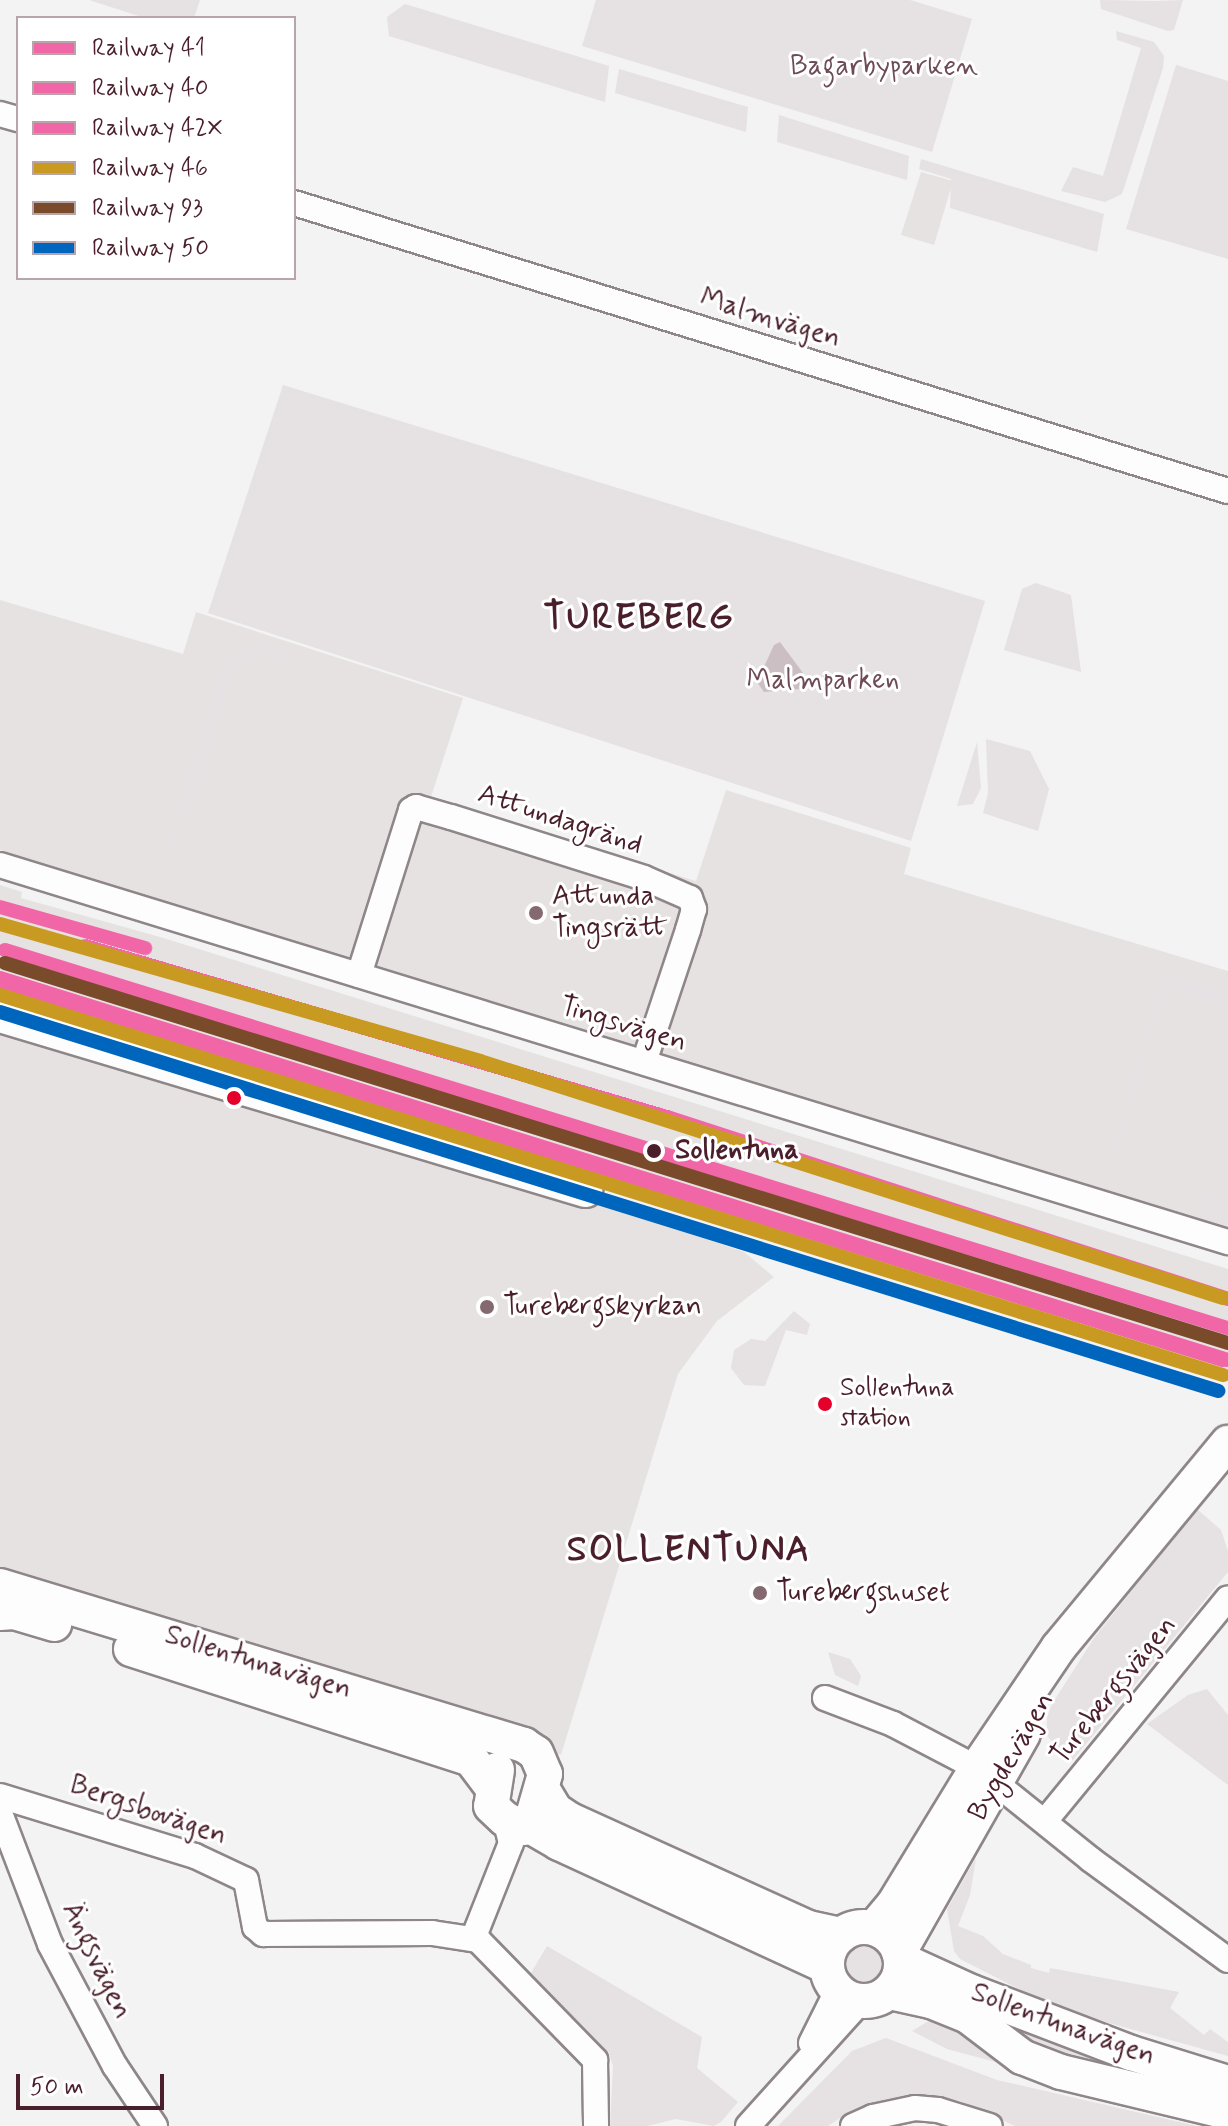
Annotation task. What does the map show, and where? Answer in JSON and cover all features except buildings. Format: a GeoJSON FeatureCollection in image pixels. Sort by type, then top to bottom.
{"type":"FeatureCollection","features":[{"type":"Feature","properties":{"kind":"street","name":"Malmvägen"},"geometry":{"type":"LineString","coordinates":[[296,204],[1228,491]]}},
{"type":"Feature","properties":{"kind":"street","name":"Attundagränd"},"geometry":{"type":"LineString","coordinates":[[359,975],[411,810],[416,807],[451,817],[644,878],[690,898],[694,909],[644,1062]]}},
{"type":"Feature","properties":{"kind":"street","name":"Tingsvägen"},"geometry":{"type":"LineString","coordinates":[[0,865],[1228,1242]]}},
{"type":"Feature","properties":{"kind":"street"},"geometry":{"type":"LineString","coordinates":[[0,1015],[585,1190]]}},
{"type":"Feature","properties":{"kind":"street","name":"Bygdevägen"},"geometry":{"type":"LineString","coordinates":[[857,1932],[894,1904],[987,1776],[1026,1728],[1129,1563],[1228,1443]]}},
{"type":"Feature","properties":{"kind":"street","name":"Sollentunavägen"},"geometry":{"type":"LineString","coordinates":[[0,1586],[530,1748],[544,1766],[543,1790],[555,1810],[570,1820],[808,1928],[857,1932]]}},
{"type":"Feature","properties":{"kind":"street","name":"Turebergsvägen"},"geometry":{"type":"LineString","coordinates":[[1045,1821],[1228,1598]]}},
{"type":"Feature","properties":{"kind":"street","name":"Sollentunavägen"},"geometry":{"type":"LineString","coordinates":[[0,1613],[14,1612],[471,1759],[513,1815],[559,1843],[853,1988],[931,2001],[968,2016],[1022,2057],[1061,2072],[1228,2112]]}},
{"type":"Feature","properties":{"kind":"street"},"geometry":{"type":"LineString","coordinates":[[825,1698],[893,1724],[987,1776],[1090,1859],[1228,1960]]}},
{"type":"Feature","properties":{"kind":"street"},"geometry":{"type":"LineString","coordinates":[[515,1743],[498,1769],[513,1815],[511,1843],[496,1888],[473,1939],[496,1956],[595,2060],[596,2126]]}},
{"type":"Feature","properties":{"kind":"street","name":"Bygdevägen"},"geometry":{"type":"LineString","coordinates":[[900,1956],[987,1776]]}},
{"type":"Feature","properties":{"kind":"street"},"geometry":{"type":"LineString","coordinates":[[513,1815],[543,1790]]}},
{"type":"Feature","properties":{"kind":"street","name":"Bergsbovägen"},"geometry":{"type":"LineString","coordinates":[[0,1796],[195,1856],[246,1880],[255,1927],[263,1934],[432,1933],[473,1939]]}},
{"type":"Feature","properties":{"kind":"street","name":"Ängsvägen"},"geometry":{"type":"LineString","coordinates":[[0,1813],[50,1944],[115,2066],[155,2126]]}},
{"type":"Feature","properties":{"kind":"street"},"geometry":{"type":"LineString","coordinates":[[748,2126],[799,2067],[853,1988],[896,1983],[900,1956],[893,1941],[857,1932],[828,1954],[853,1988]]}},
{"type":"Feature","properties":{"kind":"street","name":"Sollentunavägen"},"geometry":{"type":"LineString","coordinates":[[900,1956],[995,2002],[1131,2053],[1228,2083]]}},
{"type":"Feature","properties":{"kind":"street"},"geometry":{"type":"LineString","coordinates":[[853,2126],[873,2117],[915,2108],[938,2110],[990,2126]]}},
{"type":"Feature","properties":{"kind":"shaded area"},"geometry":{"type":"Polygon","coordinates":[[[921,172],[953,181],[934,245],[901,235],[921,172]]]}},
{"type":"Feature","properties":{"kind":"shaded area"},"geometry":{"type":"Polygon","coordinates":[[[0,600],[183,654],[196,612],[463,698],[430,800],[696,881],[726,790],[911,848],[904,874],[1228,971],[1228,1236],[0,850],[0,600]]]}},
{"type":"Feature","properties":{"kind":"shaded area"},"geometry":{"type":"Polygon","coordinates":[[[780,642],[806,677],[806,684],[800,689],[764,692],[757,682],[774,645],[780,642]]]}},
{"type":"Feature","properties":{"kind":"shaded area"},"geometry":{"type":"Polygon","coordinates":[[[0,885],[22,892],[21,898],[160,937],[1228,1269],[1228,1378],[0,995],[0,885]]]}},
{"type":"Feature","properties":{"kind":"shaded area"},"geometry":{"type":"Polygon","coordinates":[[[0,1030],[504,1171],[744,1252],[774,1277],[717,1321],[678,1374],[561,1755],[0,1580],[0,1030]]]}},
{"type":"Feature","properties":{"kind":"green space"},"geometry":{"type":"Polygon","coordinates":[[[89,0],[200,0],[195,16],[139,16],[89,0]]]}},
{"type":"Feature","properties":{"kind":"green space","name":"Bagarbyparken"},"geometry":{"type":"Polygon","coordinates":[[[596,0],[910,0],[972,19],[932,152],[582,46],[596,0]]]}},
{"type":"Feature","properties":{"kind":"green space"},"geometry":{"type":"Polygon","coordinates":[[[1100,0],[1183,0],[1174,30],[1168,31],[1101,9],[1100,0]]]}},
{"type":"Feature","properties":{"kind":"green space"},"geometry":{"type":"Polygon","coordinates":[[[405,4],[609,66],[605,102],[389,36],[387,17],[405,4]]]}},
{"type":"Feature","properties":{"kind":"green space"},"geometry":{"type":"Polygon","coordinates":[[[1116,31],[1154,42],[1164,56],[1163,68],[1122,194],[1105,202],[1061,191],[1073,167],[1103,176],[1141,48],[1117,40],[1116,31]]]}},
{"type":"Feature","properties":{"kind":"green space"},"geometry":{"type":"Polygon","coordinates":[[[1176,65],[1228,81],[1228,259],[1126,229],[1176,65]]]}},
{"type":"Feature","properties":{"kind":"green space"},"geometry":{"type":"Polygon","coordinates":[[[619,69],[748,107],[746,132],[615,93],[619,69]]]}},
{"type":"Feature","properties":{"kind":"green space"},"geometry":{"type":"Polygon","coordinates":[[[779,115],[909,156],[907,180],[777,142],[779,115]]]}},
{"type":"Feature","properties":{"kind":"green space"},"geometry":{"type":"Polygon","coordinates":[[[921,159],[1104,214],[1097,252],[950,208],[951,179],[919,169],[921,159]]]}},
{"type":"Feature","properties":{"kind":"green space","name":"Malmparken"},"geometry":{"type":"Polygon","coordinates":[[[283,385],[985,601],[911,841],[208,613],[283,385]]]}},
{"type":"Feature","properties":{"kind":"green space"},"geometry":{"type":"Polygon","coordinates":[[[1036,583],[1071,595],[1081,672],[1004,650],[1022,589],[1036,583]]]}},
{"type":"Feature","properties":{"kind":"green space"},"geometry":{"type":"Polygon","coordinates":[[[264,640],[297,651],[293,665],[266,657],[264,661],[251,658],[229,673],[216,735],[188,826],[182,825],[169,865],[175,871],[160,866],[221,664],[264,640]]]}},
{"type":"Feature","properties":{"kind":"green space"},"geometry":{"type":"Polygon","coordinates":[[[986,739],[1030,751],[1049,789],[1038,831],[983,813],[988,793],[986,739]]]}},
{"type":"Feature","properties":{"kind":"green space"},"geometry":{"type":"Polygon","coordinates":[[[977,742],[981,788],[973,804],[957,806],[977,742]]]}},
{"type":"Feature","properties":{"kind":"green space"},"geometry":{"type":"Polygon","coordinates":[[[1162,972],[1228,989],[1228,1009],[1168,991],[1115,1162],[1107,1158],[1162,972]]]}},
{"type":"Feature","properties":{"kind":"green space"},"geometry":{"type":"Polygon","coordinates":[[[1200,1188],[1228,1196],[1228,1224],[1194,1213],[1200,1188]]]}},
{"type":"Feature","properties":{"kind":"green space"},"geometry":{"type":"Polygon","coordinates":[[[794,1311],[810,1324],[807,1335],[786,1330],[765,1386],[744,1385],[731,1368],[734,1350],[751,1339],[765,1341],[794,1311]]]}},
{"type":"Feature","properties":{"kind":"green space"},"geometry":{"type":"Polygon","coordinates":[[[1197,1509],[1221,1530],[1228,1551],[1228,1572],[1072,1761],[1047,1736],[1047,1717],[1052,1704],[1094,1638],[1197,1509]]]}},
{"type":"Feature","properties":{"kind":"green space"},"geometry":{"type":"Polygon","coordinates":[[[828,1652],[850,1659],[861,1676],[858,1686],[835,1675],[828,1652]]]}},
{"type":"Feature","properties":{"kind":"green space"},"geometry":{"type":"Polygon","coordinates":[[[1207,1689],[1228,1715],[1228,1785],[1147,1724],[1188,1695],[1207,1689]]]}},
{"type":"Feature","properties":{"kind":"green space"},"geometry":{"type":"Polygon","coordinates":[[[976,1858],[970,1895],[958,1926],[983,1936],[1003,1954],[1031,1965],[1031,1968],[1049,1973],[1050,1968],[1179,1992],[1170,2008],[1204,2035],[1210,2029],[1228,2042],[1228,2056],[1109,2023],[1037,1998],[960,1959],[954,1951],[947,1909],[976,1858]]]}},
{"type":"Feature","properties":{"kind":"green space"},"geometry":{"type":"Polygon","coordinates":[[[863,1939],[881,1947],[889,1965],[881,1983],[863,1991],[845,1983],[837,1965],[845,1947],[863,1939]]]}},
{"type":"Feature","properties":{"kind":"green space"},"geometry":{"type":"Polygon","coordinates":[[[547,1946],[702,2037],[697,2068],[738,2102],[721,2122],[714,2126],[676,2119],[647,2126],[610,2126],[613,2066],[609,2053],[531,1973],[547,1946]]]}},
{"type":"Feature","properties":{"kind":"green space"},"geometry":{"type":"Polygon","coordinates":[[[965,1997],[1228,2091],[1051,2058],[965,1997]]]}},
{"type":"Feature","properties":{"kind":"green space"},"geometry":{"type":"Polygon","coordinates":[[[937,2016],[1022,2069],[947,2049],[912,2031],[937,2016]]]}},
{"type":"Feature","properties":{"kind":"green space"},"geometry":{"type":"Polygon","coordinates":[[[886,2038],[997,2080],[1197,2126],[1015,2126],[961,2101],[925,2095],[887,2099],[852,2110],[828,2126],[778,2126],[852,2051],[886,2038]]]}},
{"type":"Feature","properties":{"kind":"rail line","name":"41"},"geometry":{"type":"LineString","coordinates":[[0,907],[145,948]]}},
{"type":"Feature","properties":{"kind":"rail line","name":"46"},"geometry":{"type":"LineString","coordinates":[[0,924],[480,1061],[1223,1298]]}},
{"type":"Feature","properties":{"kind":"rail line","name":"41"},"geometry":{"type":"LineString","coordinates":[[85,946],[667,1117],[1228,1299]]}},
{"type":"Feature","properties":{"kind":"rail line","name":"42X"},"geometry":{"type":"LineString","coordinates":[[5,950],[1228,1328]]}},
{"type":"Feature","properties":{"kind":"rail line","name":"93"},"geometry":{"type":"LineString","coordinates":[[5,963],[1228,1343]]}},
{"type":"Feature","properties":{"kind":"rail line","name":"41"},"geometry":{"type":"LineString","coordinates":[[0,978],[1228,1360]]}},
{"type":"Feature","properties":{"kind":"rail line","name":"40"},"geometry":{"type":"LineString","coordinates":[[0,982],[1223,1360]]}},
{"type":"Feature","properties":{"kind":"rail line","name":"46"},"geometry":{"type":"LineString","coordinates":[[0,995],[1223,1375]]}},
{"type":"Feature","properties":{"kind":"rail line","name":"50"},"geometry":{"type":"LineString","coordinates":[[0,1012],[1218,1391]]}},
{"type":"Feature","properties":{"kind":"place","name":"Attunda Tingsrätt"},"geometry":{"type":"Point","coordinates":[536,913]}},
{"type":"Feature","properties":{"kind":"place","name":"Sollentuna"},"geometry":{"type":"Point","coordinates":[654,1151]}},
{"type":"Feature","properties":{"kind":"place","name":"Turebergskyrkan"},"geometry":{"type":"Point","coordinates":[487,1307]}},
{"type":"Feature","properties":{"kind":"place","name":"Sollentuna station"},"geometry":{"type":"Point","coordinates":[825,1404]}},
{"type":"Feature","properties":{"kind":"place","name":"Turebergshuset"},"geometry":{"type":"Point","coordinates":[760,1593]}},
{"type":"Feature","properties":{"kind":"district","name":"TUREBERG"},"geometry":{"type":"Point","coordinates":[639,619]}},
{"type":"Feature","properties":{"kind":"district","name":"SOLLENTUNA"},"geometry":{"type":"Point","coordinates":[689,1551]}}]}
